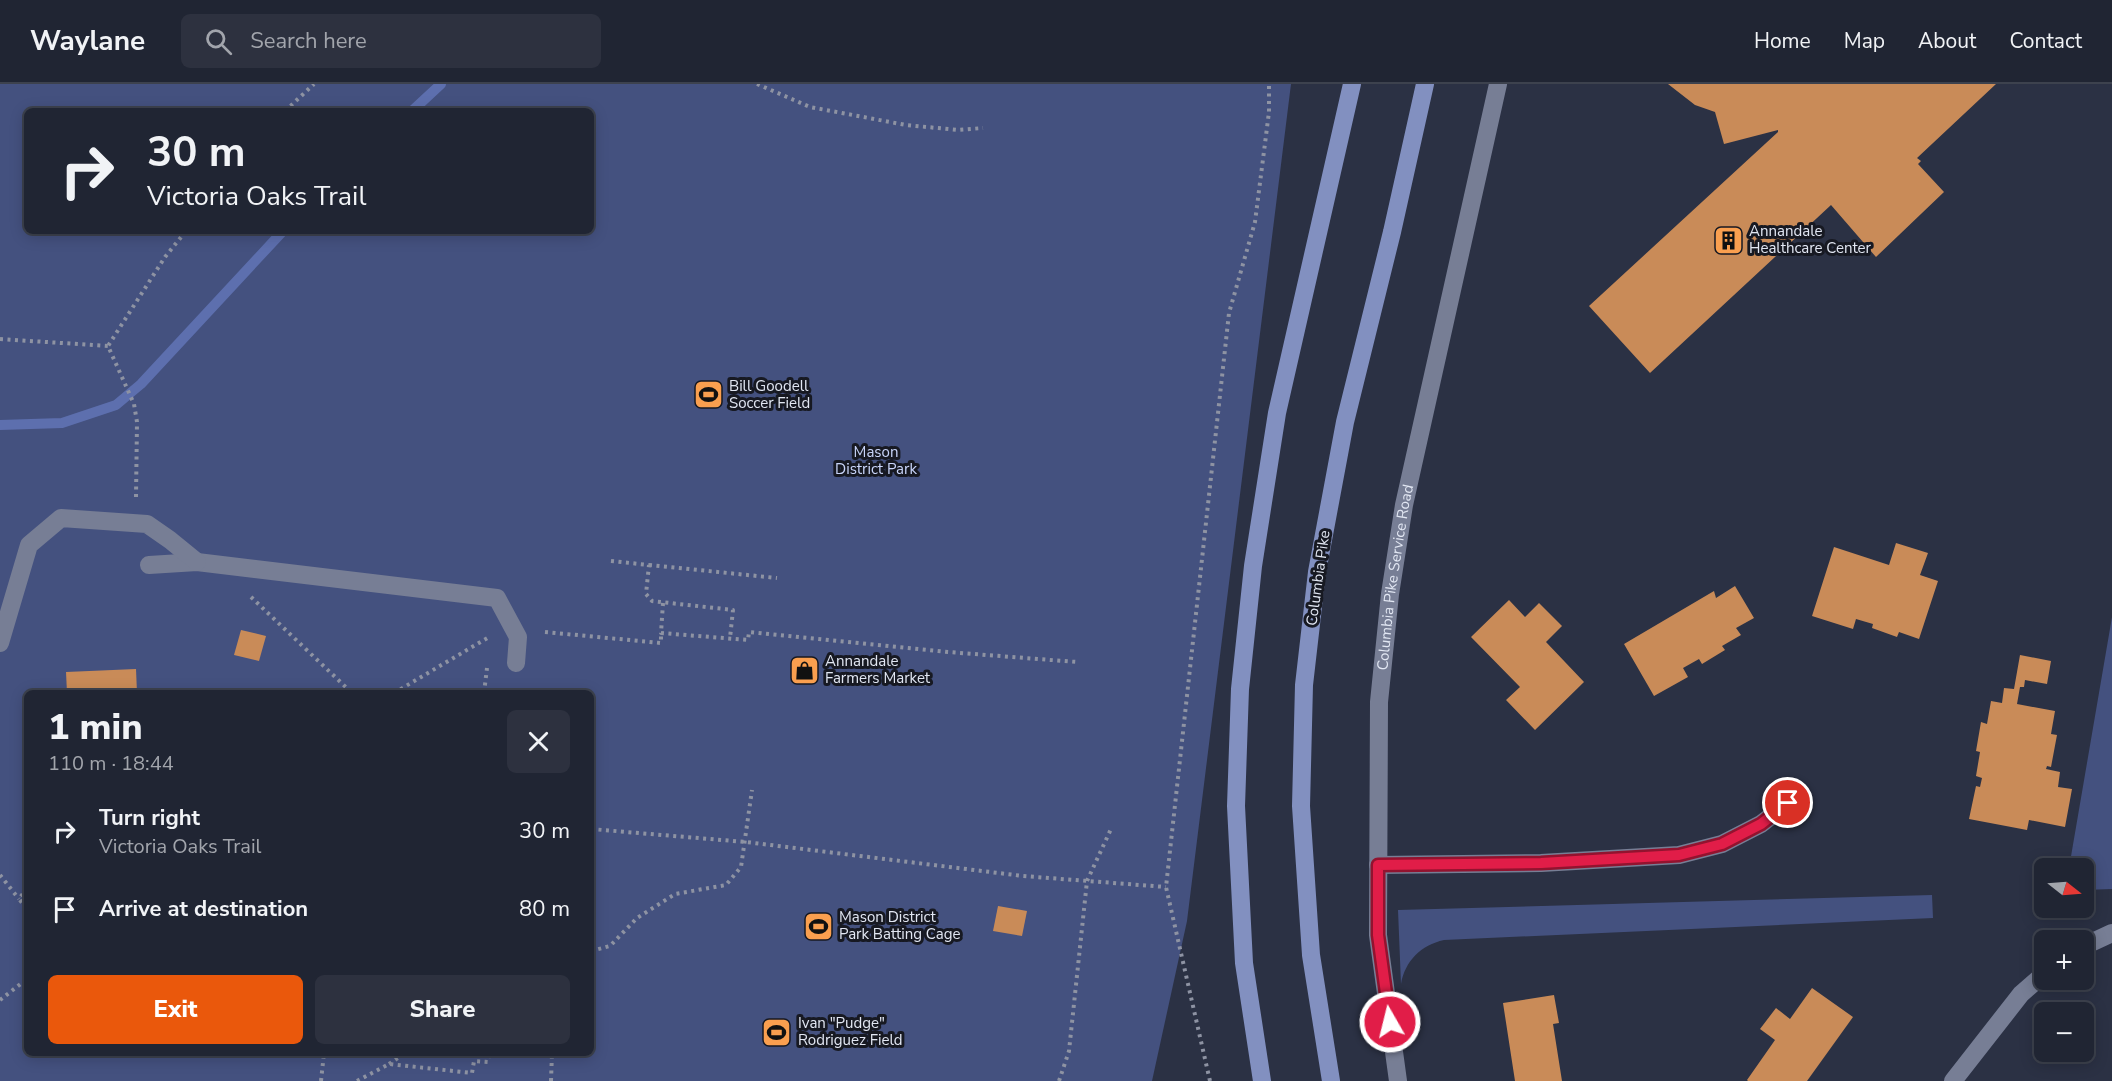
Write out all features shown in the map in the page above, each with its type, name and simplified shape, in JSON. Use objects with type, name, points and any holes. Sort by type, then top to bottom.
[{"type":"main road","points":[[1262,1081],[1244,963],[1236,806],[1240,688],[1253,566],[1277,413],[1352,84]]},
{"type":"main road","name":"Columbia Pike","points":[[1331,1081],[1311,955],[1301,806],[1304,685],[1317,572],[1345,422],[1392,232],[1425,84]]},
{"type":"street","name":"Columbia Pike Service Road","points":[[1398,1081],[1378,935],[1379,702],[1390,594],[1404,505],[1498,84]]},
{"type":"street","points":[[0,643],[29,545],[61,518],[147,525],[197,562]]},
{"type":"street","points":[[149,565],[197,562],[219,564],[497,598],[519,637],[516,663]]},
{"type":"street","points":[[1378,865],[1541,863],[1679,855],[1722,844],[1761,824],[1788,803]]},
{"type":"street","points":[[2094,941],[2112,933]]},
{"type":"street","points":[[1953,1081],[2021,994],[2034,983]]},
{"type":"path","points":[[288,108],[314,84]]},
{"type":"path","points":[[757,84],[810,107],[906,124],[958,130],[983,128]]},
{"type":"path","points":[[1210,1081],[1167,887],[1229,313],[1255,222],[1269,112],[1269,84]]},
{"type":"path","points":[[108,346],[165,257],[184,234]]},
{"type":"path","points":[[0,339],[108,346]]},
{"type":"path","points":[[108,346],[134,404],[135,494],[147,525]]},
{"type":"path","points":[[611,561],[777,578]]},
{"type":"path","points":[[219,564],[247,594],[349,690]]},
{"type":"path","points":[[649,565],[646,594],[652,601],[733,610],[730,638]]},
{"type":"path","points":[[544,632],[661,644],[663,603]]},
{"type":"path","points":[[662,633],[748,640],[749,632],[1077,662]]},
{"type":"path","points":[[399,690],[491,636],[490,648]]},
{"type":"path","points":[[484,690],[489,659]]},
{"type":"path","points":[[594,950],[610,946],[637,918],[675,894],[726,885],[741,867],[752,790]]},
{"type":"path","points":[[594,829],[746,842],[1023,876],[1167,887]]},
{"type":"path","points":[[1059,1081],[1069,1051],[1087,881],[1111,829]]},
{"type":"path","points":[[0,875],[24,905]]},
{"type":"path","points":[[19,899],[24,892]]},
{"type":"path","points":[[0,1000],[24,981]]},
{"type":"path","points":[[321,1081],[324,1056]]},
{"type":"path","points":[[357,1081],[401,1056]]},
{"type":"path","points":[[389,1064],[472,1073],[474,1060],[488,1062],[489,1056]]},
{"type":"path","points":[[551,1081],[552,1056]]},
{"type":"green space","name":"Mason District Park","points":[[0,84],[1291,84],[1187,921],[1152,1081],[0,1081]]},
{"type":"green space","points":[[2112,617],[2112,889],[2094,890],[2094,858],[2071,858]]},
{"type":"green space","points":[[1932,895],[1933,918],[1444,940],[1428,946],[1415,955],[1406,968],[1401,984],[1398,910]]},
{"type":"building","name":"Annandale Healthcare Center","points":[[1668,84],[1996,84],[1917,158],[1921,161],[1918,164],[1944,192],[1876,257],[1831,205],[1650,373],[1589,306],[1778,132],[1778,130],[1724,144],[1715,112],[1695,105]]},
{"type":"building","points":[[1896,543],[1928,553],[1920,575],[1938,581],[1919,639],[1899,632],[1897,637],[1872,628],[1873,624],[1856,619],[1853,629],[1812,616],[1834,547],[1889,565]]},
{"type":"building","points":[[1735,586],[1754,618],[1736,628],[1741,635],[1722,646],[1725,650],[1702,664],[1699,659],[1683,668],[1688,677],[1654,696],[1624,644],[1714,591],[1716,598]]},
{"type":"building","points":[[1509,600],[1525,617],[1539,603],[1562,626],[1546,642],[1584,682],[1535,730],[1506,700],[1520,687],[1471,637]]},
{"type":"building","points":[[241,630],[266,636],[259,661],[234,655]]},
{"type":"building","points":[[2020,655],[2051,661],[2047,684],[2025,680],[2024,687],[2020,687],[2017,704],[2055,711],[2051,734],[2057,735],[2051,767],[2047,766],[2046,769],[2060,772],[2058,787],[2072,789],[2065,827],[2029,820],[2027,830],[1969,819],[1976,786],[1980,787],[1982,778],[1976,776],[1980,752],[1976,751],[1981,722],[1987,724],[1991,701],[2002,703],[2004,688],[2014,689]]},
{"type":"building","points":[[136,669],[137,690],[67,690],[66,672]]},
{"type":"building","points":[[998,906],[1027,911],[1022,936],[993,931]]},
{"type":"building","points":[[1812,988],[1853,1017],[1807,1081],[1748,1081],[1775,1040],[1760,1029],[1776,1008],[1790,1019]]},
{"type":"building","points":[[1554,995],[1559,1023],[1553,1024],[1562,1081],[1515,1081],[1503,1003]]},
{"type":"waterway","points":[[415,108],[441,84]]},
{"type":"waterway","points":[[0,425],[62,423],[116,405],[141,384],[280,234]]},
{"type":"place","name":"Annandale Healthcare Center","points":[[1728,240]]},
{"type":"place","name":"Bill Goodell Soccer Field","points":[[708,395]]},
{"type":"place","name":"Annandale Farmers Market","points":[[804,670]]},
{"type":"place","name":"Mason District Park Batting Cage","points":[[818,926]]},
{"type":"place","name":"Ivan \"Pudge\" Rodriguez Field","points":[[777,1032]]},
{"type":"route","points":[[1390,1022],[1378,935],[1378,865],[1541,863],[1679,855],[1722,844],[1761,824],[1788,803]]}]
